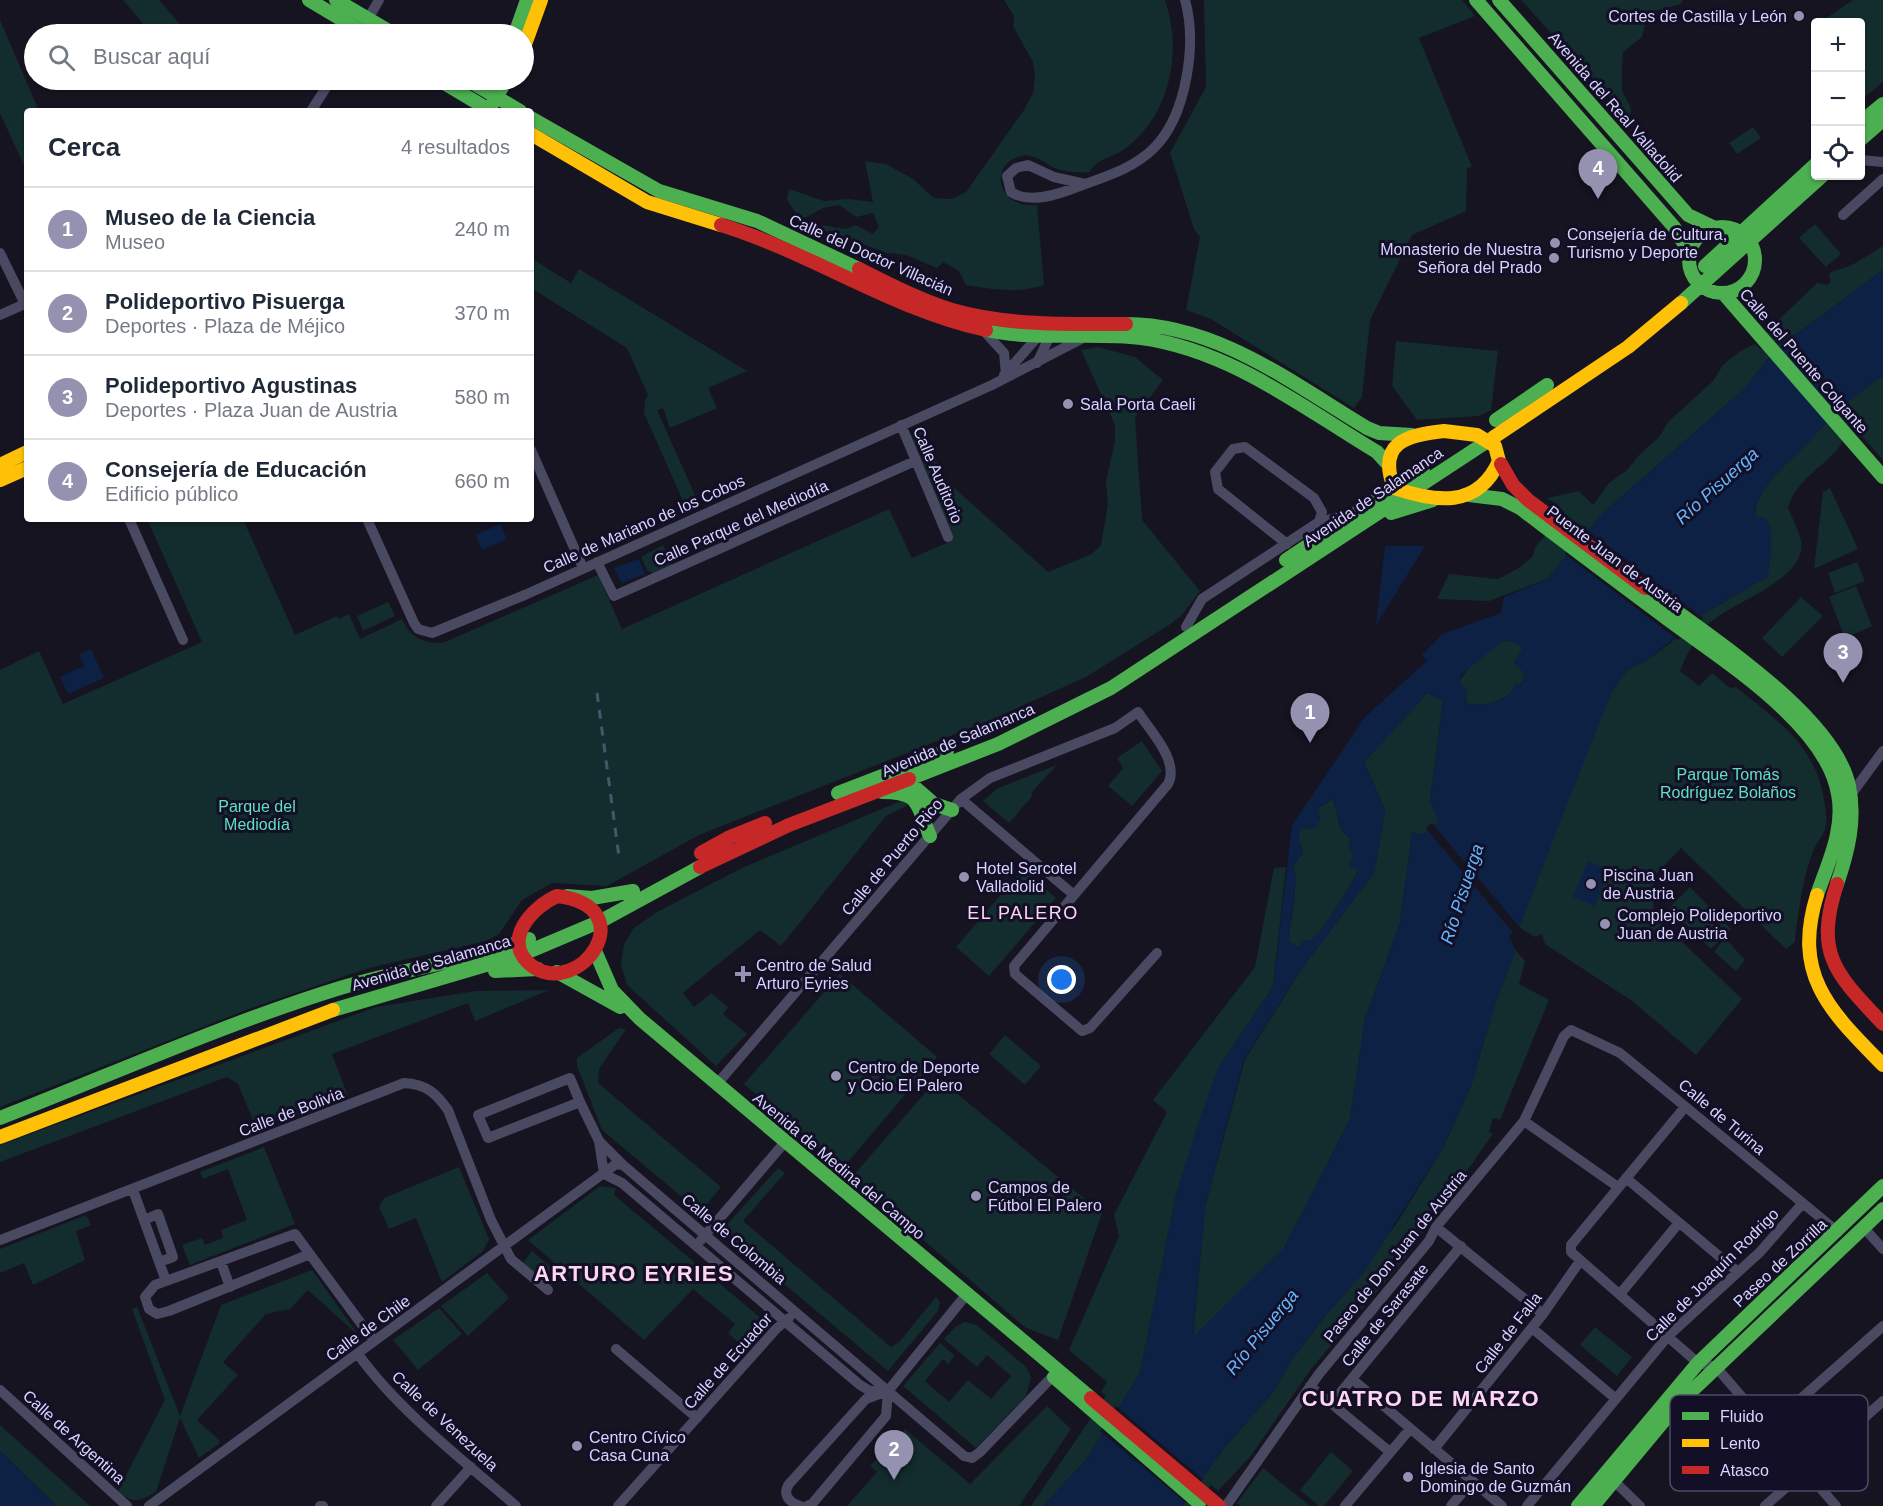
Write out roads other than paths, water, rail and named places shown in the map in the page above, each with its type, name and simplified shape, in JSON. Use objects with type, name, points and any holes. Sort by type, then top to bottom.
[{"type":"main road","points":[[309,0],[346,24]]},
{"type":"main road","points":[[336,0],[378,24]]},
{"type":"main road","points":[[519,24],[527,0]]},
{"type":"main road","points":[[532,24],[541,0]]},
{"type":"main road","name":"Avenida del Real Valladolid","points":[[1476,0],[1674,226],[1689,252]]},
{"type":"main road","name":"Avenida del Real Valladolid","points":[[1499,0],[1688,215],[1745,237]]},
{"type":"main road","points":[[452,90],[473,106],[483,90]]},
{"type":"main road","points":[[492,90],[497,97],[515,108]]},
{"type":"main road","points":[[491,108],[501,90]]},
{"type":"main road","points":[[1865,119],[1883,104]]},
{"type":"main road","name":"Calle del Doctor Villacián","points":[[534,120],[658,191],[757,221],[922,299],[976,316],[1083,339],[1140,338],[1168,343],[1234,365],[1377,452],[1386,462]]},
{"type":"main road","points":[[1865,136],[1883,120]]},
{"type":"main road","name":"Calle del Doctor Villacián","points":[[534,136],[647,202],[754,235],[920,311],[984,331],[1043,331],[1144,324],[1175,328],[1203,336],[1249,357],[1379,433],[1412,435],[1444,431],[1483,437]]},
{"type":"main road","name":"Avenida de Salamanca","points":[[1745,237],[1777,200],[1811,168]]},
{"type":"main road","name":"Avenida de Salamanca","points":[[0,1137],[340,1006],[376,994],[472,971],[598,917],[789,825],[1027,731],[1111,688],[1407,495],[1697,281],[1745,237],[1816,180]]},
{"type":"main road","points":[[1745,237],[1755,258],[1752,275],[1740,288],[1723,293],[1697,281],[1689,269],[1689,252],[1697,237],[1750,214],[1768,199],[1777,200]]},
{"type":"main road","name":"Calle del Puente Colgante","points":[[1723,293],[1736,306],[1761,340],[1883,477]]},
{"type":"main road","points":[[1412,435],[1391,452],[1386,462],[1387,476],[1394,488],[1407,495],[1433,500]]},
{"type":"main road","name":"Avenida de Salamanca","points":[[598,917],[633,891],[730,837],[988,735],[1079,692],[1186,627],[1394,488],[1483,437]]},
{"type":"main road","name":"Puente Juan de Austria","points":[[1483,437],[1499,452],[1501,464],[1531,510]]},
{"type":"main road","points":[[0,465],[24,453]]},
{"type":"main road","points":[[1367,522],[1433,500],[1469,495],[1493,479],[1501,464]]},
{"type":"main road","points":[[0,480],[24,469]]},
{"type":"main road","name":"Puente Juan de Austria","points":[[1469,495],[1502,499],[1531,510],[1737,664]]},
{"type":"main road","points":[[1737,664],[1796,704],[1826,737],[1845,767],[1853,791],[1852,830],[1828,910],[1827,942],[1844,983],[1883,1024]]},
{"type":"main road","points":[[1737,664],[1795,719],[1816,744],[1832,778],[1840,811],[1836,835],[1809,924],[1809,958],[1813,975],[1826,1002],[1883,1065]]},
{"type":"main road","points":[[923,790],[928,772]]},
{"type":"main road","points":[[889,773],[923,790],[932,804],[943,810],[956,805]]},
{"type":"main road","points":[[877,792],[904,792],[913,797],[930,836]]},
{"type":"main road","points":[[538,969],[521,949],[518,933],[523,920],[532,909],[545,899],[567,896],[592,898],[633,891]]},
{"type":"main road","points":[[472,971],[538,969],[557,972],[572,968],[596,953],[603,935],[598,917],[580,900],[567,896]]},
{"type":"main road","name":"Avenida de Salamanca","points":[[0,1118],[280,1008],[342,987],[521,949]]},
{"type":"main road","name":"Avenida de Medina del Campo","points":[[596,953],[612,990],[640,1019],[1017,1338],[1091,1404]]},
{"type":"main road","name":"Avenida de Medina del Campo","points":[[557,972],[640,1019]]},
{"type":"main road","name":"Paseo de Zorrilla","points":[[1671,1395],[1698,1363],[1838,1232],[1883,1186]]},
{"type":"main road","name":"Paseo de Zorrilla","points":[[1687,1395],[1883,1209]]},
{"type":"main road","name":"Avenida de Medina del Campo","points":[[1017,1338],[1053,1376],[1091,1404]]},
{"type":"main road","name":"Paseo de Zorrilla","points":[[1578,1506],[1670,1396]]},
{"type":"main road","points":[[1091,1404],[1208,1504]]},
{"type":"main road","name":"Paseo de Zorrilla","points":[[1593,1506],[1670,1413]]},
{"type":"street","points":[[366,24],[379,0]]},
{"type":"street","points":[[1084,184],[1054,177],[1028,165],[1016,168],[1008,176],[1011,192],[1022,198],[1065,191],[1107,177],[1155,147],[1181,100],[1187,73],[1190,38],[1185,0]]},
{"type":"street","points":[[313,108],[325,90]]},
{"type":"street","points":[[1865,160],[1883,162]]},
{"type":"street","points":[[1843,215],[1883,179]]},
{"type":"street","points":[[0,253],[24,300]]},
{"type":"street","points":[[0,315],[24,305]]},
{"type":"street","points":[[984,331],[1004,352],[1027,364]]},
{"type":"street","name":"Calle de Mariano de los Cobos","points":[[1027,364],[1043,331]]},
{"type":"street","name":"Calle de Mariano de los Cobos","points":[[368,522],[414,623],[426,633],[432,633],[597,562],[992,385],[1027,364],[1044,350],[1043,331]]},
{"type":"street","name":"Calle de Mariano de los Cobos","points":[[992,385],[1006,374],[1083,339]]},
{"type":"street","points":[[1004,352],[1006,374]]},
{"type":"street","name":"Calle Auditorio","points":[[901,425],[948,537]]},
{"type":"street","points":[[1287,544],[1218,489],[1215,472],[1233,448],[1245,447],[1314,498],[1322,512],[1319,522]]},
{"type":"street","points":[[534,457],[583,568]]},
{"type":"street","name":"Calle Parque del Mediodía","points":[[597,562],[614,596],[915,461]]},
{"type":"street","name":"Avenida de Salamanca","points":[[1186,627],[1202,599],[1319,522],[1353,514]]},
{"type":"street","points":[[130,522],[183,640]]},
{"type":"street","name":"Calle de Puerto Rico","points":[[717,1084],[956,805],[990,778],[1115,728],[1138,712],[1168,759],[1172,770],[1171,779],[1074,895]]},
{"type":"street","points":[[1840,811],[1872,763],[1883,751]]},
{"type":"street","points":[[1845,767],[1859,770],[1872,763]]},
{"type":"street","points":[[956,805],[1074,895],[1014,966],[1015,975],[1082,1031],[1090,1028],[1156,953]]},
{"type":"street","name":"Paseo de Don Juan de Austria","points":[[1226,1506],[1310,1386],[1430,1241],[1436,1227],[1524,1121],[1564,1036],[1571,1030],[1582,1033]]},
{"type":"street","name":"Calle de Turina","points":[[1582,1033],[1620,1053],[1838,1232]]},
{"type":"street","name":"Calle de Colombia","points":[[580,1102],[488,1138],[478,1115],[570,1078],[599,1141],[604,1174],[622,1183],[867,1390],[888,1391]]},
{"type":"street","name":"Calle de Bolivia","points":[[0,1240],[404,1083],[416,1084],[427,1088],[439,1097],[448,1110],[491,1220],[511,1259],[548,1290]]},
{"type":"street","points":[[1685,1107],[1571,1245],[1572,1252],[1698,1363],[1716,1367],[1741,1395]]},
{"type":"street","points":[[1524,1121],[1618,1187]]},
{"type":"street","name":"Calle de Colombia","points":[[599,1141],[623,1165],[823,1334],[960,1454],[972,1458],[1053,1376]]},
{"type":"street","points":[[697,1246],[785,1142]]},
{"type":"street","points":[[604,1174],[616,1164],[623,1165]]},
{"type":"street","name":"Calle de Chile","points":[[149,1506],[604,1174]]},
{"type":"street","points":[[1626,1178],[1678,1224],[1738,1272]]},
{"type":"street","points":[[133,1190],[166,1281]]},
{"type":"street","name":"Calle de Joaquín Rodrigo","points":[[1527,1506],[1668,1336],[1772,1240],[1803,1204]]},
{"type":"street","points":[[1620,1294],[1678,1224]]},
{"type":"street","points":[[1436,1227],[1543,1314]]},
{"type":"street","points":[[1864,1227],[1883,1249]]},
{"type":"street","points":[[310,1254],[158,1314],[149,1309],[145,1297],[155,1285],[296,1234],[374,1341]]},
{"type":"street","name":"Calle de Sarasate","points":[[1332,1403],[1461,1246]]},
{"type":"street","name":"Calle de Falla","points":[[1434,1449],[1543,1314],[1580,1261]]},
{"type":"street","points":[[221,1262],[230,1287]]},
{"type":"street","points":[[800,1506],[792,1503],[786,1496],[785,1490],[789,1484],[866,1399],[888,1391],[966,1295]]},
{"type":"street","name":"Calle de Ecuador","points":[[618,1506],[784,1320],[797,1318],[812,1330],[823,1334]]},
{"type":"street","points":[[1805,1395],[1883,1326]]},
{"type":"street","points":[[1532,1328],[1616,1399]]},
{"type":"street","points":[[815,1347],[823,1334]]},
{"type":"street","points":[[616,1349],[697,1418]]},
{"type":"street","name":"Calle de Venezuela","points":[[358,1354],[373,1375],[516,1506]]},
{"type":"street","points":[[1352,1379],[1502,1506]]},
{"type":"street","points":[[1310,1386],[1390,1452]]},
{"type":"street","name":"Calle de Argentina","points":[[0,1390],[127,1506]]},
{"type":"street","points":[[807,1506],[886,1416],[888,1391]]},
{"type":"street","points":[[1868,1414],[1883,1401]]},
{"type":"street","points":[[886,1416],[910,1411]]},
{"type":"street","points":[[1345,1506],[1410,1429]]},
{"type":"street","points":[[436,1506],[471,1467]]},
{"type":"street","points":[[1451,1506],[1472,1481]]},
{"type":"street","points":[[1614,1481],[1641,1506]]},
{"type":"street","points":[[1765,1506],[1782,1491]]},
{"type":"street","points":[[1824,1491],[1836,1506]]},
{"type":"water","name":"Río Pisuerga","points":[[1883,270],[1883,376],[1841,408],[1766,486],[1757,505],[1755,516],[1767,519],[1771,533],[1768,576],[1702,615],[1646,661],[1628,669],[1610,695],[1519,927],[1509,936],[1515,949],[1514,955],[1494,1007],[1471,1086],[1444,1146],[1365,1271],[1322,1320],[1293,1358],[1274,1391],[1225,1447],[1182,1506],[1043,1506],[1086,1460],[1140,1373],[1176,1195],[1200,1118],[1219,1067],[1273,987],[1292,825],[1366,716],[1427,661],[1422,655],[1442,634],[1501,613],[1504,597],[1547,579],[1603,513],[1744,389],[1776,349]],"holes":[[[1504,640],[1517,643],[1523,648],[1514,663],[1522,670],[1524,678],[1521,685],[1515,684],[1508,695],[1496,702],[1481,705],[1467,703],[1466,689],[1459,682],[1462,674]],[[1428,693],[1443,701],[1430,801],[1439,822],[1422,835],[1412,832],[1400,923],[1365,1019],[1350,1119],[1284,1248],[1193,1337],[1205,1207],[1244,1059],[1305,964],[1374,873],[1385,810],[1364,762]],[[1333,799],[1341,830],[1350,838],[1348,846],[1353,853],[1349,866],[1359,870],[1326,924],[1312,940],[1306,940],[1298,947],[1288,941],[1294,888],[1297,881],[1293,866],[1303,852],[1298,838],[1301,829],[1316,828],[1320,819],[1318,808]]]},
{"type":"water","points":[[500,524],[507,539],[482,550],[476,535]]},
{"type":"water","points":[[1385,546],[1425,546],[1376,625]]},
{"type":"water","points":[[639,559],[645,574],[622,583],[614,568]]},
{"type":"water","points":[[91,649],[104,678],[68,694],[60,677],[84,666],[79,655]]},
{"type":"water","name":"Piscina Juan de Austria","points":[[1588,861],[1609,870],[1595,906],[1573,897]]},
{"type":"water","points":[[0,1451],[57,1506],[0,1506]]},
{"type":"railway","points":[[597,693],[619,857]]},
{"type":"place","name":"Cortes de Castilla y León","points":[[1799,16]]},
{"type":"place","name":"Consejería de Educación","points":[[1598,199]]},
{"type":"place","name":"Consejería de Cultura, Turismo y Deporte","points":[[1555,243]]},
{"type":"place","name":"Monasterio de Nuestra Señora del Prado","points":[[1554,258]]},
{"type":"place","name":"Sala Porta Caeli","points":[[1068,404]]},
{"type":"place","name":"Polideportivo Agustinas","points":[[1843,683]]},
{"type":"place","name":"Museo de la Ciencia","points":[[1310,743]]},
{"type":"place","name":"Hotel Sercotel Valladolid","points":[[964,877]]},
{"type":"place","name":"Piscina Juan de Austria","points":[[1591,884]]},
{"type":"place","name":"Complejo Polideportivo Juan de Austria","points":[[1605,924]]},
{"type":"place","name":"Centro de Salud Arturo Eyries","points":[[743,974]]},
{"type":"place","name":"Centro de Deporte y Ocio El Palero","points":[[836,1076]]},
{"type":"place","name":"Campos de Fútbol El Palero","points":[[976,1196]]},
{"type":"place","name":"Centro Cívico Casa Cuna","points":[[577,1446]]},
{"type":"place","name":"Iglesia de Santo Domingo de Guzmán","points":[[1408,1477]]},
{"type":"place","name":"Polideportivo Pisuerga","points":[[894,1480]]},
{"type":"district","name":"EL PALERO","points":[[1023,913]]},
{"type":"district","name":"ARTURO EYRIES","points":[[634,1273]]},
{"type":"district","name":"CUATRO DE MARZO","points":[[1421,1398]]},
{"type":"park label","name":"Parque Tomás Rodríguez Bolaños","points":[[1728,783]]},
{"type":"park label","name":"Parque del Mediodía","points":[[257,815]]}]
